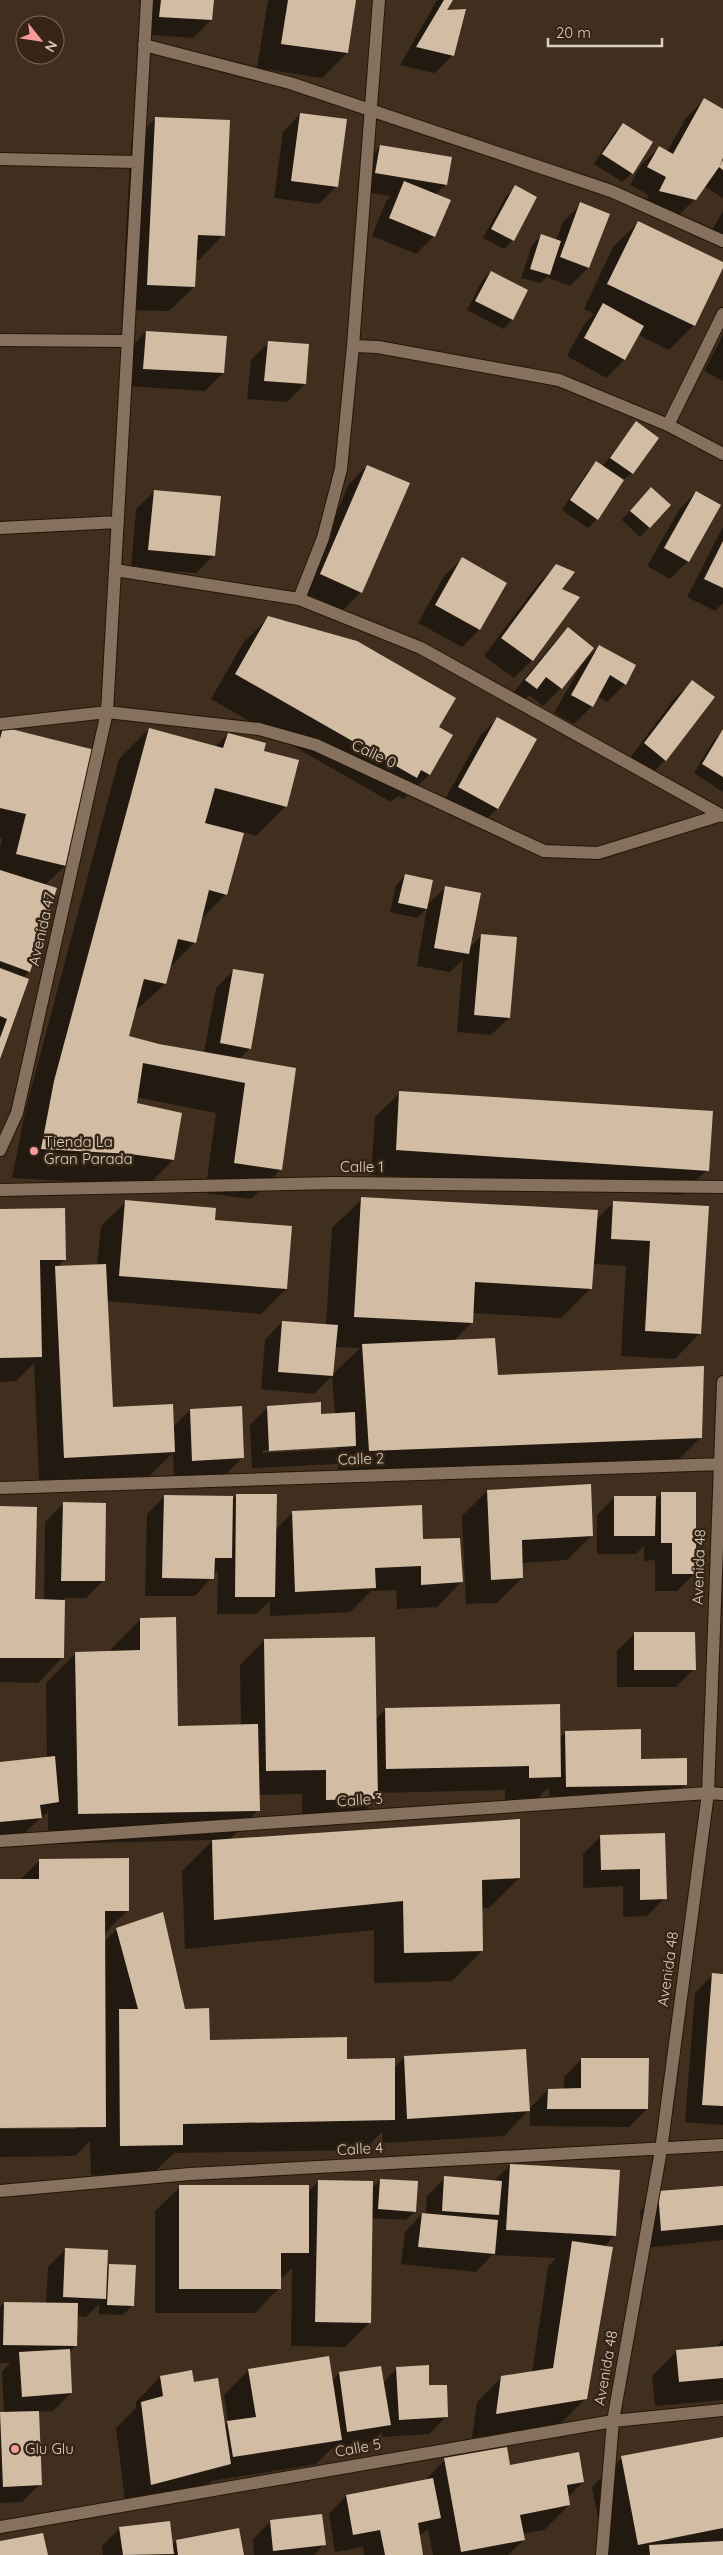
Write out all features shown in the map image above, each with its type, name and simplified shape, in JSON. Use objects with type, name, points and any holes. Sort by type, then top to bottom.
[{"type":"street","name":"Avenida 47","points":[[0,1150],[17,1112],[107,712],[147,0]]},
{"type":"street","points":[[299,599],[323,538],[341,469],[353,346],[379,0]]},
{"type":"street","points":[[144,45],[290,83],[612,191],[723,242]]},
{"type":"street","points":[[0,160],[137,162]]},
{"type":"street","points":[[668,425],[723,314]]},
{"type":"street","points":[[0,340],[128,341]]},
{"type":"street","points":[[353,346],[378,347],[559,380],[668,425],[723,454]]},
{"type":"street","points":[[0,528],[118,522]]},
{"type":"street","points":[[115,570],[299,599],[421,648],[722,816]]},
{"type":"street","name":"Calle 0","points":[[0,724],[107,712],[259,729],[316,745],[544,851],[598,853],[722,816]]},
{"type":"street","name":"Calle 1","points":[[0,1190],[336,1183],[723,1187]]},
{"type":"street","name":"Avenida 48","points":[[602,2555],[613,2421],[661,2150],[708,1793],[723,1382]]},
{"type":"street","name":"Calle 2","points":[[0,1488],[721,1464]]},
{"type":"street","name":"Calle 3","points":[[0,1841],[708,1793],[723,1794]]},
{"type":"street","name":"Calle 4","points":[[0,2191],[190,2174],[661,2150],[723,2145]]},
{"type":"street","name":"Calle 5","points":[[0,2527],[613,2421],[723,2410]]},
{"type":"building","points":[[161,0],[214,0],[212,20],[159,17]]},
{"type":"building","points":[[288,0],[356,0],[348,53],[281,44]]},
{"type":"building","points":[[444,0],[453,0],[447,10],[466,9],[454,56],[416,47]]},
{"type":"building","points":[[704,98],[723,109],[723,158],[720,165],[723,160],[723,170],[719,167],[696,200],[659,191],[666,177],[647,167],[659,146],[673,154]]},
{"type":"building","points":[[300,113],[347,119],[338,187],[291,181]]},
{"type":"building","points":[[155,117],[230,120],[225,236],[198,235],[195,287],[147,285]]},
{"type":"building","points":[[623,123],[653,142],[633,174],[602,154]]},
{"type":"building","points":[[380,145],[452,157],[447,185],[375,173]]},
{"type":"building","points":[[404,181],[451,200],[435,237],[389,218]]},
{"type":"building","points":[[515,185],[537,197],[514,241],[491,229]]},
{"type":"building","points":[[580,202],[610,214],[589,268],[560,257]]},
{"type":"building","points":[[638,221],[723,262],[723,268],[695,326],[607,284]]},
{"type":"building","points":[[541,234],[561,241],[550,275],[530,269]]},
{"type":"building","points":[[491,271],[528,290],[513,320],[475,301]]},
{"type":"building","points":[[603,303],[644,326],[625,360],[584,338]]},
{"type":"building","points":[[146,331],[227,336],[224,373],[143,369]]},
{"type":"building","points":[[268,341],[309,344],[306,384],[264,381]]},
{"type":"building","points":[[636,421],[659,438],[633,474],[610,458]]},
{"type":"building","points":[[596,461],[624,480],[598,520],[570,500]]},
{"type":"building","points":[[367,465],[410,483],[362,593],[320,574]]},
{"type":"building","points":[[651,487],[671,505],[650,528],[630,511]]},
{"type":"building","points":[[154,490],[221,496],[215,556],[148,550]]},
{"type":"building","points":[[696,491],[721,505],[689,562],[664,548]]},
{"type":"building","points":[[723,541],[723,588],[704,579]]},
{"type":"building","points":[[462,557],[507,583],[480,630],[435,605]]},
{"type":"building","points":[[556,564],[575,572],[562,589],[580,597],[533,661],[501,638]]},
{"type":"building","points":[[268,616],[357,641],[456,698],[439,727],[453,735],[430,775],[421,770],[417,778],[235,674]]},
{"type":"building","points":[[568,627],[594,648],[562,689],[546,677],[537,689],[525,680]]},
{"type":"building","points":[[599,645],[636,665],[626,685],[610,675],[593,707],[571,695]]},
{"type":"building","points":[[692,680],[715,697],[666,761],[644,743]]},
{"type":"building","points":[[497,717],[537,739],[498,809],[458,787]]},
{"type":"building","points":[[3,727],[95,750],[66,866],[16,854],[26,814],[0,808],[0,739]]},
{"type":"building","points":[[149,728],[223,748],[228,733],[266,743],[264,751],[299,760],[287,807],[215,788],[205,823],[244,833],[227,895],[209,890],[196,943],[178,939],[166,984],[144,979],[129,1036],[159,1044],[296,1068],[282,1170],[234,1163],[245,1083],[143,1063],[137,1103],[182,1113],[174,1160],[130,1154],[41,1149],[54,1081]]},
{"type":"building","points":[[723,729],[723,777],[702,764]]},
{"type":"building","points":[[0,870],[57,888],[30,972],[0,961]]},
{"type":"building","points":[[405,874],[433,880],[427,909],[398,903]]},
{"type":"building","points":[[445,886],[481,893],[469,954],[434,948]]},
{"type":"building","points":[[481,934],[517,937],[510,1018],[474,1015]]},
{"type":"building","points":[[0,968],[29,979],[0,1059],[0,1038],[7,1019],[0,1016]]},
{"type":"building","points":[[233,969],[264,974],[251,1049],[220,1043]]},
{"type":"building","points":[[399,1091],[713,1111],[709,1171],[396,1150]]},
{"type":"building","points":[[361,1197],[598,1210],[592,1289],[475,1282],[473,1323],[354,1317]]},
{"type":"building","points":[[125,1200],[216,1208],[215,1220],[292,1226],[287,1289],[119,1276]]},
{"type":"building","points":[[613,1201],[709,1206],[701,1334],[645,1331],[650,1241],[611,1239]]},
{"type":"building","points":[[65,1208],[66,1260],[40,1260],[42,1357],[0,1358],[0,1209]]},
{"type":"building","points":[[106,1264],[113,1407],[173,1404],[175,1452],[64,1458],[55,1266]]},
{"type":"building","points":[[282,1321],[338,1325],[333,1376],[278,1372]]},
{"type":"building","points":[[495,1338],[498,1375],[704,1366],[702,1438],[369,1451],[362,1344]]},
{"type":"building","points":[[321,1402],[321,1414],[355,1412],[356,1446],[269,1451],[267,1406]]},
{"type":"building","points":[[242,1406],[244,1458],[192,1461],[190,1409]]},
{"type":"building","points":[[591,1484],[593,1536],[522,1540],[523,1578],[491,1580],[487,1490]]},
{"type":"building","points":[[661,1492],[696,1492],[696,1574],[672,1574],[672,1543],[661,1543]]},
{"type":"building","points":[[236,1494],[277,1494],[275,1597],[235,1597]]},
{"type":"building","points":[[164,1495],[233,1496],[232,1558],[215,1558],[214,1579],[162,1578]]},
{"type":"building","points":[[614,1496],[656,1496],[655,1536],[614,1536]]},
{"type":"building","points":[[63,1502],[106,1503],[105,1581],[61,1581]]},
{"type":"building","points":[[422,1505],[423,1539],[460,1538],[463,1582],[421,1585],[421,1566],[375,1568],[376,1588],[295,1592],[292,1511]]},
{"type":"building","points":[[0,1506],[37,1507],[35,1599],[65,1600],[64,1658],[0,1658]]},
{"type":"building","points":[[176,1617],[178,1726],[258,1724],[260,1811],[78,1814],[75,1652],[140,1650],[140,1618]]},
{"type":"building","points":[[634,1632],[695,1632],[696,1670],[634,1670]]},
{"type":"building","points":[[375,1637],[378,1799],[326,1800],[326,1770],[266,1771],[264,1639]]},
{"type":"building","points":[[560,1704],[561,1777],[529,1778],[529,1766],[386,1769],[385,1708]]},
{"type":"building","points":[[641,1729],[641,1759],[687,1758],[687,1785],[566,1787],[565,1731]]},
{"type":"building","points":[[55,1756],[59,1802],[40,1805],[42,1818],[0,1822],[0,1762]]},
{"type":"building","points":[[520,1819],[520,1878],[482,1880],[483,1951],[404,1953],[403,1901],[214,1920],[212,1840]]},
{"type":"building","points":[[665,1833],[667,1899],[640,1900],[640,1869],[601,1870],[600,1835]]},
{"type":"building","points":[[129,1858],[129,1911],[105,1911],[106,2127],[0,2128],[0,1879],[39,1879],[39,1859]]},
{"type":"building","points":[[163,1912],[185,2009],[209,2008],[210,2040],[347,2037],[347,2059],[395,2058],[395,2120],[183,2124],[183,2145],[120,2146],[119,2009],[138,2009],[116,1928]]},
{"type":"building","points":[[712,1973],[723,1974],[723,2106],[702,2105]]},
{"type":"building","points":[[526,2049],[530,2111],[407,2119],[404,2056]]},
{"type":"building","points":[[581,2058],[649,2058],[648,2109],[547,2109],[548,2089],[581,2088]]},
{"type":"building","points":[[510,2164],[620,2170],[616,2236],[506,2230]]},
{"type":"building","points":[[444,2176],[502,2181],[499,2215],[442,2211]]},
{"type":"building","points":[[380,2179],[418,2181],[416,2212],[378,2209]]},
{"type":"building","points":[[318,2180],[373,2181],[371,2323],[315,2322]]},
{"type":"building","points":[[179,2185],[309,2185],[309,2253],[281,2253],[281,2289],[179,2289]]},
{"type":"building","points":[[723,2186],[723,2225],[661,2231],[658,2191]]},
{"type":"building","points":[[422,2213],[498,2220],[495,2254],[418,2247]]},
{"type":"building","points":[[572,2241],[613,2247],[587,2399],[496,2414],[501,2376],[553,2368]]},
{"type":"building","points":[[65,2248],[108,2250],[106,2299],[63,2297]]},
{"type":"building","points":[[109,2264],[136,2265],[134,2306],[107,2305]]},
{"type":"building","points":[[4,2302],[78,2303],[77,2346],[3,2345]]},
{"type":"building","points":[[723,2346],[723,2378],[679,2382],[676,2350]]},
{"type":"building","points":[[70,2349],[72,2393],[22,2397],[19,2352]]},
{"type":"building","points":[[329,2356],[342,2440],[233,2457],[227,2421],[256,2417],[248,2369]]},
{"type":"building","points":[[429,2365],[429,2385],[447,2385],[448,2417],[399,2420],[396,2367]]},
{"type":"building","points":[[381,2366],[391,2425],[347,2432],[339,2372]]},
{"type":"building","points":[[192,2370],[194,2382],[218,2378],[231,2464],[151,2485],[141,2402],[163,2396],[160,2376]]},
{"type":"building","points":[[39,2411],[42,2485],[3,2487],[0,2412]]},
{"type":"building","points":[[723,2437],[723,2528],[638,2545],[621,2456]]},
{"type":"building","points":[[507,2447],[510,2465],[579,2452],[584,2482],[567,2485],[570,2505],[520,2515],[525,2540],[461,2552],[444,2458]]},
{"type":"building","points":[[433,2478],[441,2518],[418,2523],[423,2555],[385,2555],[380,2530],[353,2535],[346,2495]]},
{"type":"building","points":[[322,2514],[326,2545],[273,2551],[270,2520]]},
{"type":"building","points":[[170,2521],[174,2554],[123,2555],[119,2527]]},
{"type":"building","points":[[239,2528],[244,2555],[178,2555],[176,2540]]},
{"type":"building","points":[[43,2533],[48,2555],[0,2555],[0,2541]]},
{"type":"building","points":[[723,2541],[723,2555],[650,2555],[649,2545]]},
{"type":"place","name":"Tienda La Gran Parada","points":[[34,1151]]},
{"type":"place","name":"Glu Glu","points":[[15,2449]]}]
